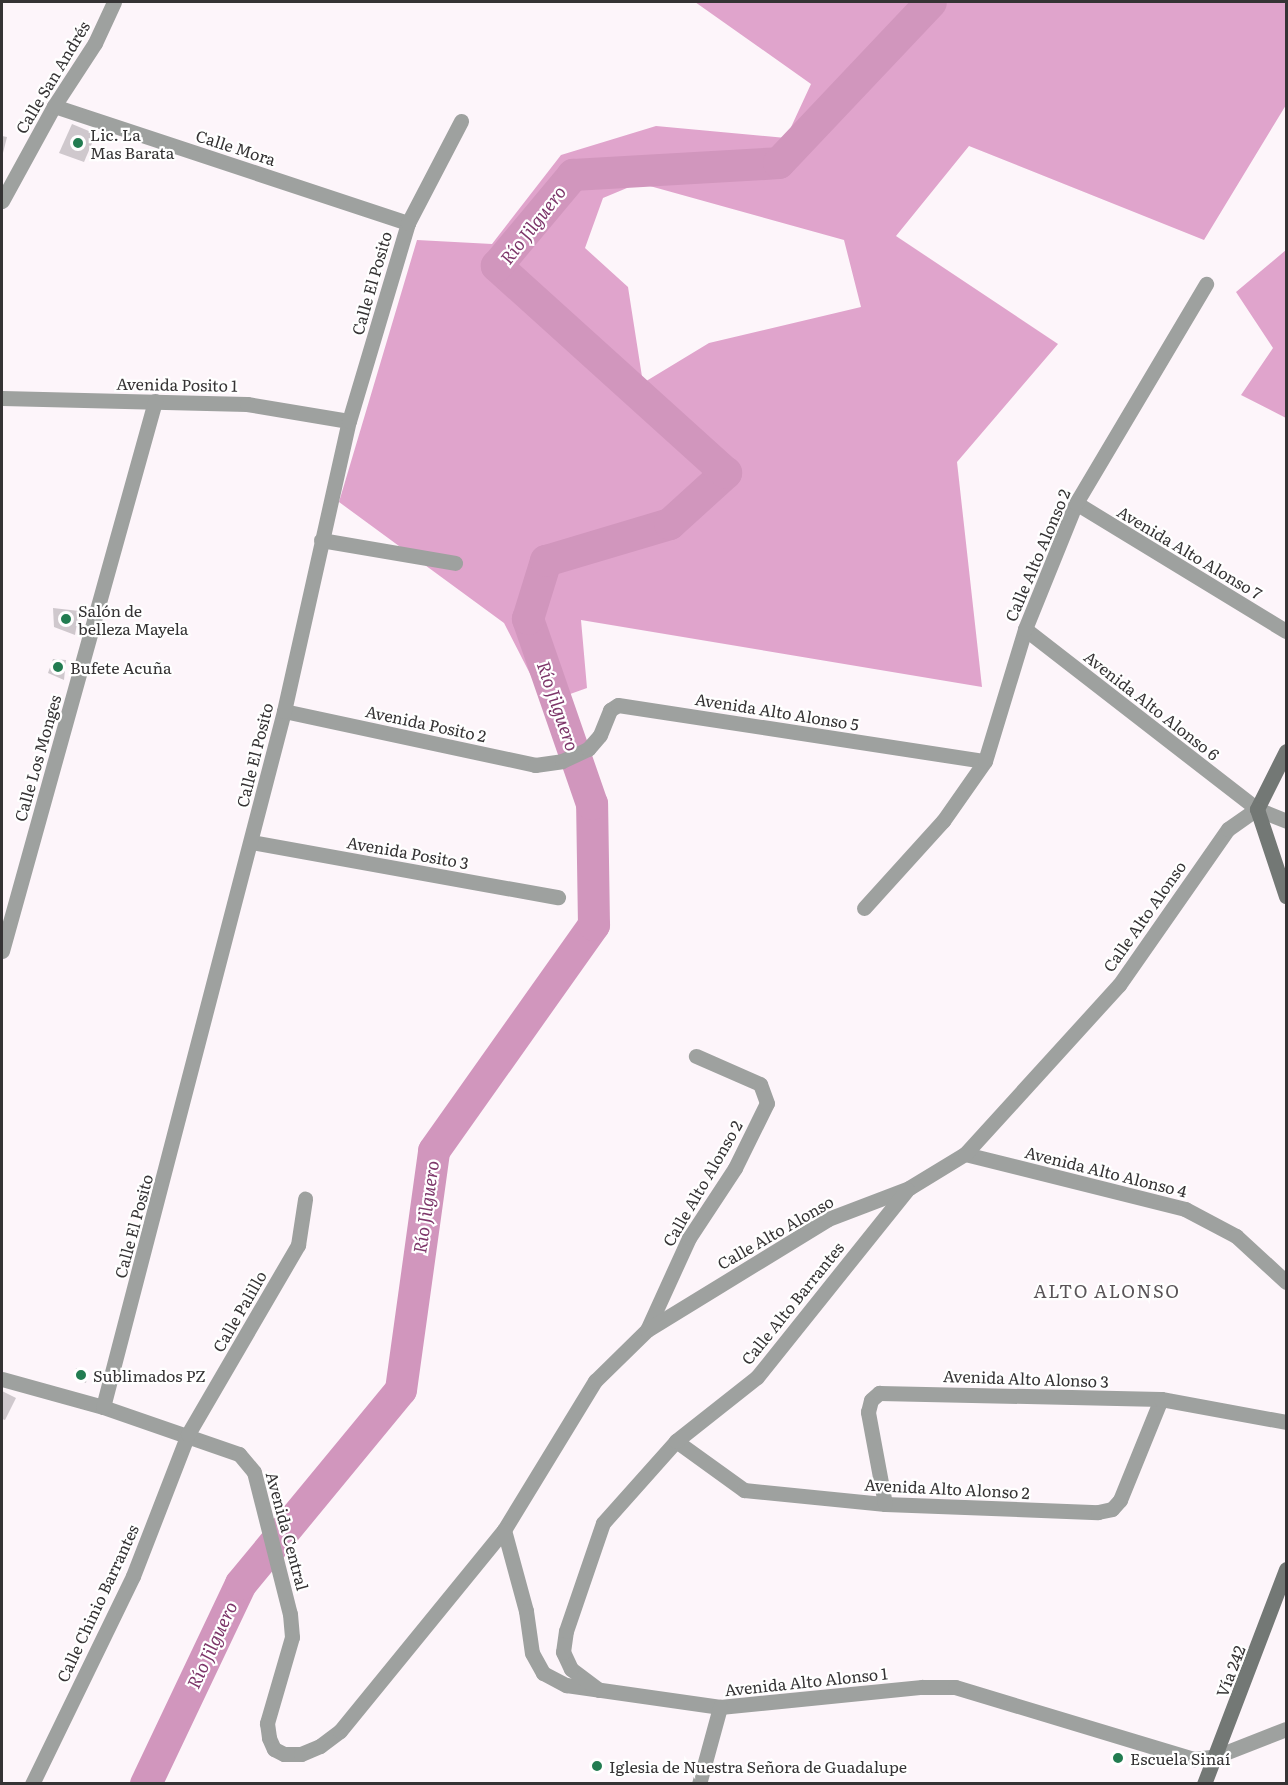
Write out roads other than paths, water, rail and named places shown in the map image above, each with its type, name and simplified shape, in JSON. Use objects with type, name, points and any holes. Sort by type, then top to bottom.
[{"type":"main road","points":[[1287,751],[1257,809],[1287,896]]},
{"type":"main road","name":"Vía 242","points":[[1204,1784],[1217,1756],[1287,1569]]},
{"type":"street","name":"Calle San Andrés","points":[[2,201],[54,106],[95,43],[114,2]]},
{"type":"street","name":"Calle Mora","points":[[54,106],[408,223]]},
{"type":"street","name":"Calle El Posito","points":[[104,1407],[284,711],[349,421],[408,223],[461,121]]},
{"type":"street","name":"Calle Alto Alonso 2","points":[[864,908],[943,821],[985,761],[1025,629],[1076,503],[1206,284]]},
{"type":"street","name":"Avenida Posito 1","points":[[2,398],[247,404],[349,421]]},
{"type":"street","name":"Calle Los Monges","points":[[2,951],[155,401]]},
{"type":"street","name":"Avenida Alto Alonso 7","points":[[1076,503],[1287,631]]},
{"type":"street","points":[[321,540],[455,564]]},
{"type":"street","name":"Avenida Alto Alonso 6","points":[[1025,629],[1257,809],[1287,821]]},
{"type":"street","name":"Avenida Alto Alonso 5","points":[[588,749],[600,735],[610,710],[618,705],[985,761]]},
{"type":"street","name":"Avenida Posito 2","points":[[284,711],[535,765],[561,760],[588,749]]},
{"type":"street","name":"Calle Alto Alonso","points":[[504,1530],[595,1381],[647,1330],[828,1219],[909,1188],[965,1154],[1119,985],[1228,829],[1257,809]]},
{"type":"street","name":"Avenida Posito 3","points":[[251,843],[558,897]]},
{"type":"street","name":"Calle Alto Alonso 2","points":[[647,1330],[688,1238],[735,1168],[767,1104],[760,1084],[696,1056]]},
{"type":"street","name":"Avenida Alto Alonso 4","points":[[965,1154],[1185,1209],[1236,1236],[1287,1282]]},
{"type":"street","name":"Calle Alto Barrantes","points":[[604,1693],[571,1669],[563,1652],[566,1631],[603,1523],[676,1441],[757,1377],[909,1188]]},
{"type":"street","name":"Calle Palillo","points":[[188,1434],[298,1245],[305,1199]]},
{"type":"street","name":"Avenida Central","points":[[2,1379],[104,1407],[188,1434],[239,1454],[254,1472],[286,1584],[292,1637],[267,1724],[274,1749],[284,1754],[301,1754],[340,1731],[504,1530]]},
{"type":"street","name":"Avenida Alto Alonso 3","points":[[885,1504],[868,1412],[871,1401],[879,1393],[1161,1399],[1287,1422]]},
{"type":"street","name":"Avenida Alto Alonso 2","points":[[676,1441],[744,1490],[885,1504],[1098,1512],[1112,1509],[1120,1500],[1161,1399]]},
{"type":"street","name":"Calle Chinio Barrantes","points":[[32,1784],[133,1576],[188,1434]]},
{"type":"street","name":"Avenida Alto Alonso 1","points":[[504,1530],[526,1611],[532,1653],[543,1673],[566,1685],[604,1693],[720,1707],[922,1687],[956,1688],[1153,1749],[1194,1759],[1217,1756],[1287,1730]]},
{"type":"street","points":[[699,1784],[720,1707]]},
{"type":"waterway","name":"Río Jilguero","points":[[146,1784],[241,1584],[401,1390],[434,1151],[594,925],[592,804],[528,619],[546,561],[670,524],[726,473],[497,266],[573,175],[779,163],[931,2]]},
{"type":"place","name":"Lic. La Mas Barata","points":[[78,143]]},
{"type":"place","name":"Salón de belleza Mayela","points":[[66,619]]},
{"type":"place","name":"Bufete Acuña","points":[[58,667]]},
{"type":"place","name":"Sublimados PZ","points":[[81,1375]]},
{"type":"place","name":"Escuela Sinaí","points":[[1118,1758]]},
{"type":"place","name":"Iglesia de Nuestra Señora de Guadalupe","points":[[597,1766]]},
{"type":"district","name":"ALTO ALONSO","points":[[1107,1291]]}]
